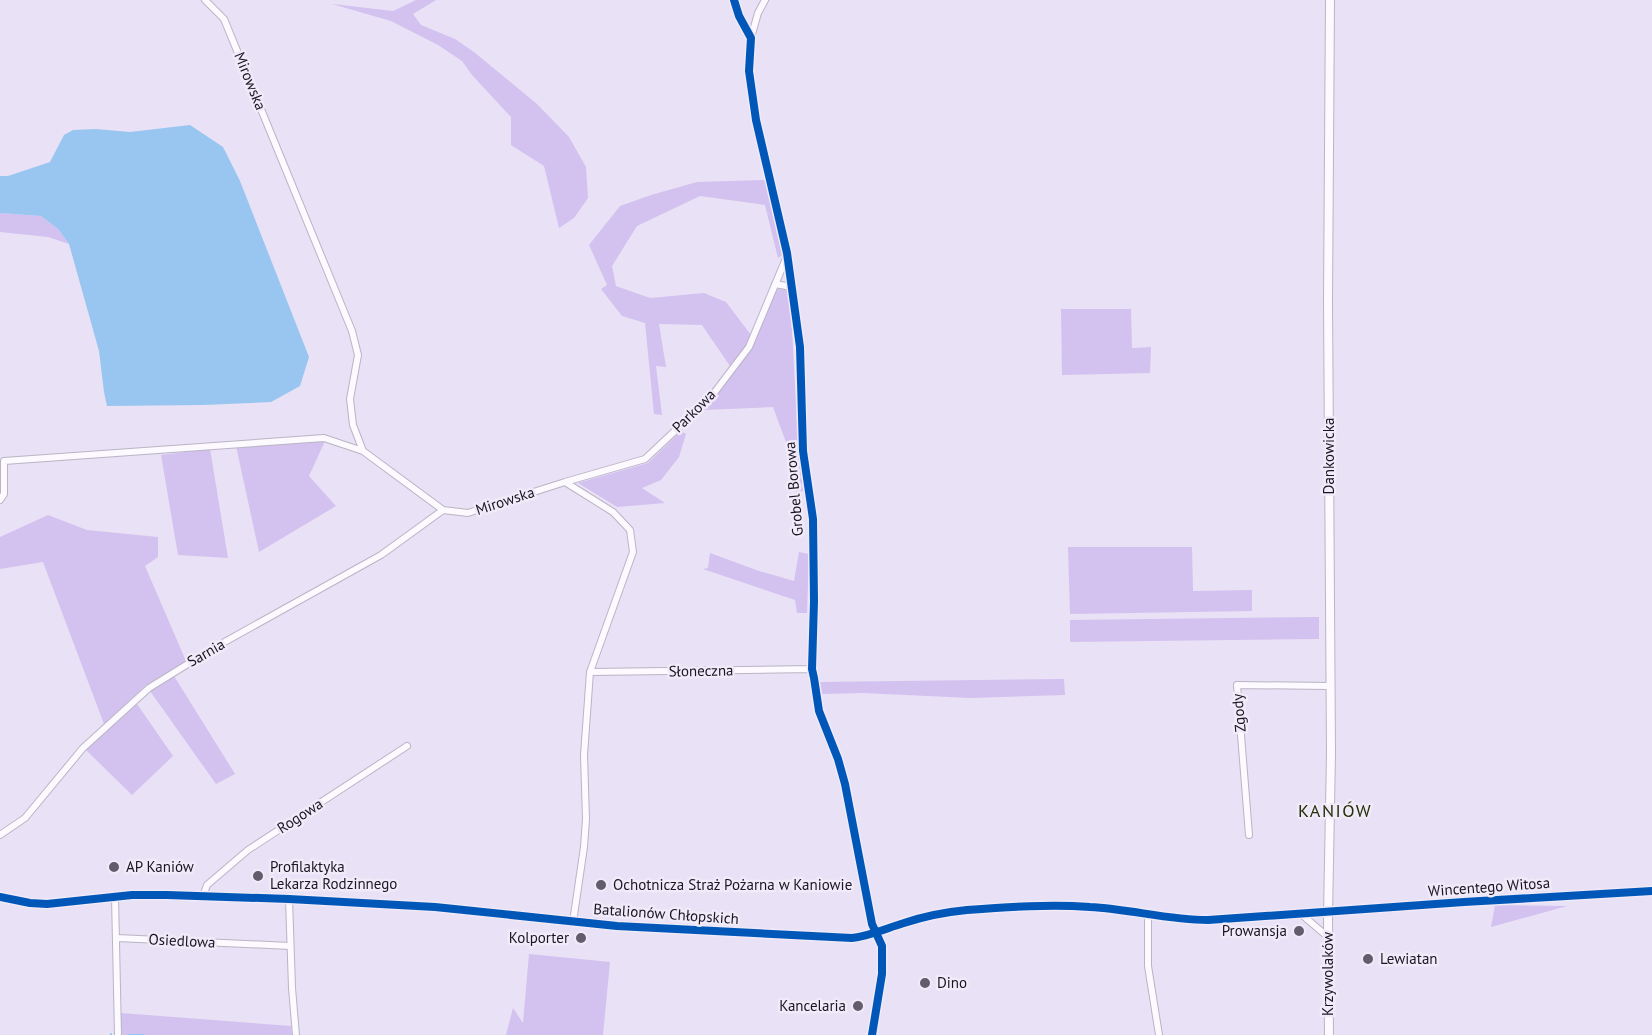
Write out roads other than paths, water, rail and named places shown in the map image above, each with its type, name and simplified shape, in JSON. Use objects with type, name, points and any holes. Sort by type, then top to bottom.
[{"type":"street","name":"Mirowska","points":[[205,0],[224,19],[352,331],[358,355],[350,399],[353,425],[363,451]]},
{"type":"street","points":[[734,0],[739,16],[751,38]]},
{"type":"street","name":"Grobel Borowa","points":[[765,0],[758,13],[751,38],[749,71],[756,120],[788,254],[800,347],[803,451],[813,519],[812,669],[819,711],[842,772],[872,924],[882,946],[882,974],[872,1035]]},
{"type":"street","name":"Dankowicka","points":[[1328,912],[1330,0]]},
{"type":"street","name":"Parkowa","points":[[565,482],[645,459],[711,397],[749,347],[788,254]]},
{"type":"street","points":[[775,284],[792,287]]},
{"type":"street","points":[[0,500],[4,494],[4,461],[324,438],[363,451],[443,510]]},
{"type":"street","name":"Mirowska","points":[[443,510],[468,513],[565,482]]},
{"type":"street","points":[[565,482],[613,512],[630,530],[633,552],[590,672],[584,755],[586,819],[573,922]]},
{"type":"street","name":"Sarnia","points":[[0,835],[25,818],[83,748],[148,688],[381,555],[443,510]]},
{"type":"street","name":"Słoneczna","points":[[590,672],[812,669]]},
{"type":"street","name":"Zgody","points":[[1249,835],[1237,685],[1330,686]]},
{"type":"street","name":"Rogowa","points":[[203,896],[207,885],[248,850],[407,747]]},
{"type":"street","name":"Wincentego Witosa","points":[[1328,912],[1652,891]]},
{"type":"street","name":"Batalionów Chłopskich","points":[[0,897],[47,904],[144,895],[435,906],[573,922],[852,938],[933,915],[988,909],[1090,907],[1172,918],[1208,920],[1328,912]]},
{"type":"street","points":[[115,896],[118,1035]]},
{"type":"street","points":[[289,900],[296,1035]]},
{"type":"street","name":"Krzywolaków","points":[[1328,912],[1329,1035]]},
{"type":"street","points":[[1301,914],[1328,937]]},
{"type":"street","points":[[1148,915],[1148,966],[1159,1035]]},
{"type":"street","name":"Osiedlowa","points":[[117,938],[290,946]]},
{"type":"water","points":[[190,125],[223,147],[240,181],[309,357],[300,386],[271,402],[107,406],[99,351],[69,244],[58,229],[41,216],[0,213],[0,176],[8,176],[50,162],[64,135],[73,130],[96,129],[130,132]]},
{"type":"waterway","points":[[129,1035],[144,1035]]},
{"type":"place","name":"AP Kaniów","points":[[114,867]]},
{"type":"place","name":"Profilaktyka Lekarza Rodzinnego","points":[[258,876]]},
{"type":"place","name":"Ochotnicza Straż Pożarna w Kaniowie","points":[[601,885]]},
{"type":"place","name":"Prowansja","points":[[1299,931]]},
{"type":"place","name":"Kolporter","points":[[581,938]]},
{"type":"place","name":"Lewiatan","points":[[1368,959]]},
{"type":"place","name":"Dino","points":[[925,983]]},
{"type":"place","name":"Kancelaria","points":[[858,1006]]},
{"type":"district","name":"KANIÓW","points":[[1335,811]]}]
